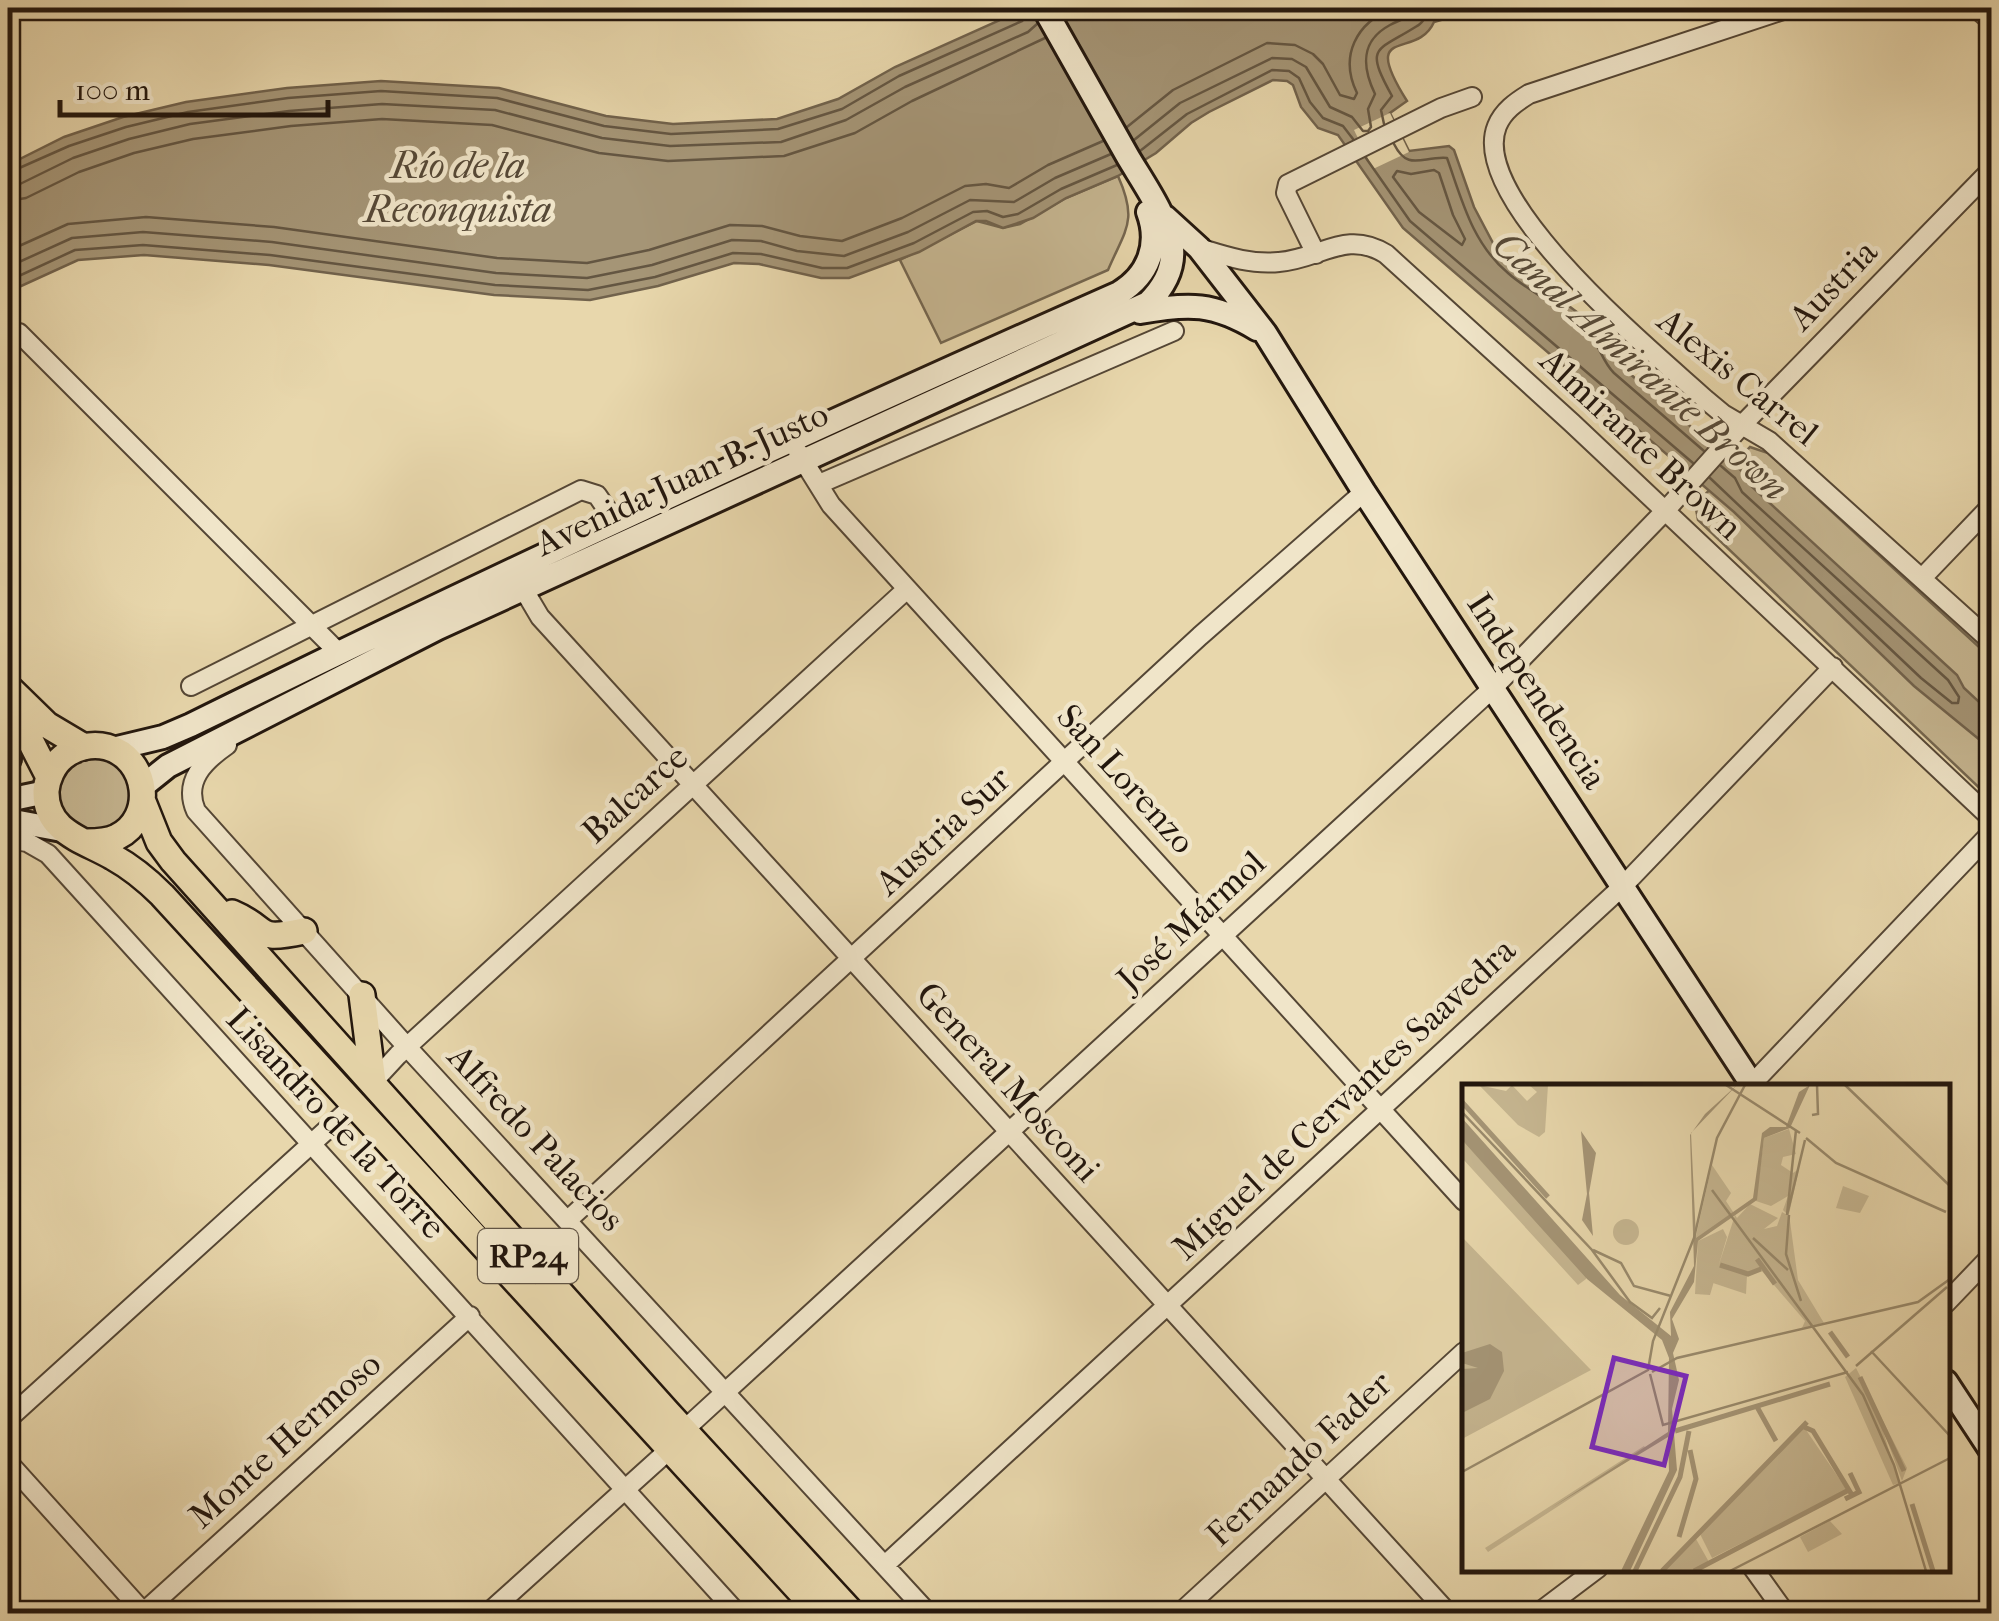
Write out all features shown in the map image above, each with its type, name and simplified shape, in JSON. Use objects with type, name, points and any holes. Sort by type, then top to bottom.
[{"type":"main road","points":[[1035,8],[1149,199]]},
{"type":"main road","points":[[8,687],[47,724],[84,747],[113,749],[162,737],[615,520],[1129,287],[1148,263],[1154,238],[1149,199],[1044,8]]},
{"type":"main road","name":"Independencia","points":[[1149,199],[1199,248],[1265,333],[1364,492],[1751,1084]]},
{"type":"main road","name":"Avenida Juan B. Justo","points":[[143,794],[168,766],[438,628],[1148,303],[1160,291],[1170,269],[1172,252],[1169,237],[1149,199]]},
{"type":"main road","points":[[1129,314],[1198,305],[1219,310],[1265,333]]},
{"type":"main road","points":[[8,715],[28,738],[48,784],[50,813],[62,830]]},
{"type":"main road","points":[[8,746],[8,759]]},
{"type":"main road","points":[[8,800],[48,784],[63,757],[84,747]]},
{"type":"main road","name":"RP24","points":[[113,749],[136,768],[159,842],[373,1082],[821,1614]]},
{"type":"main road","points":[[86,842],[115,838],[128,830],[138,817],[143,794]]},
{"type":"main road","points":[[8,820],[62,830]]},
{"type":"main road","name":"RP24","points":[[62,830],[150,882],[353,1106],[852,1614]]},
{"type":"main road","points":[[217,911],[239,915],[264,936],[304,931]]},
{"type":"main road","points":[[362,995],[373,1082]]},
{"type":"main road","points":[[1949,1387],[1992,1452]]},
{"type":"street","name":"Alexis Carrel","points":[[1788,8],[1530,94],[1513,104],[1496,128],[1494,153],[1507,186],[1554,257],[1705,400],[1768,441],[1992,642]]},
{"type":"street","points":[[1976,8],[1992,22]]},
{"type":"street","points":[[1316,254],[1286,194],[1288,184],[1398,128],[1472,97]]},
{"type":"street","name":"Austria","points":[[1687,486],[1742,424],[1992,169]]},
{"type":"street","name":"Almirante Brown","points":[[1199,248],[1258,262],[1280,262],[1360,242],[1386,254],[1992,819]]},
{"type":"street","points":[[819,484],[1174,331]]},
{"type":"street","points":[[19,333],[338,652]]},
{"type":"street","name":"San Lorenzo","points":[[790,439],[831,505],[1462,1199]]},
{"type":"street","name":"José Mármol","points":[[487,1614],[1494,687],[1687,486]]},
{"type":"street","points":[[190,686],[581,490],[597,495],[615,520]]},
{"type":"street","name":"Austria Sur","points":[[568,1220],[1200,636],[1364,492]]},
{"type":"street","points":[[1923,577],[1992,505]]},
{"type":"street","name":"Balcarce","points":[[373,1082],[908,589]]},
{"type":"street","name":"General Mosconi","points":[[524,590],[540,617],[1449,1614]]},
{"type":"street","name":"Miguel de Cervantes Saavedra","points":[[886,1565],[1623,886],[1833,668]]},
{"type":"street","name":"Alfredo Palacios","points":[[278,708],[198,769],[192,788],[196,811],[407,1047],[929,1614]]},
{"type":"street","points":[[1753,1084],[1992,832]]},
{"type":"street","name":"Lisandro de la Torre","points":[[8,839],[27,842],[48,854],[738,1614]]},
{"type":"street","points":[[8,1419],[353,1106]]},
{"type":"street","points":[[1949,1300],[1992,1255]]},
{"type":"street","name":"Monte Hermoso","points":[[145,1613],[470,1316]]},
{"type":"street","name":"Fernando Fader","points":[[1179,1614],[1462,1354]]},
{"type":"street","points":[[8,1462],[145,1613]]},
{"type":"street","points":[[1536,1614],[1594,1571]]},
{"type":"street","points":[[1754,1571],[1786,1614]]},
{"type":"shaded area","points":[[1118,176],[1127,204],[1127,224],[1108,270],[941,343],[900,260],[977,221],[1003,228],[1020,224],[1066,198]]},
{"type":"shaded area","points":[[1750,447],[1768,453],[1991,658],[1991,799],[1698,520],[1696,509],[1700,500]]},
{"type":"shaded area","points":[[96,754],[121,764],[134,786],[124,824],[87,835],[57,810],[57,788],[68,767]]},
{"type":"water","name":"Río de la Reconquista","points":[[1064,8],[1482,8],[1434,22],[1416,40],[1390,52],[1388,61],[1393,77],[1407,101],[1390,113],[1409,151],[1449,146],[1454,150],[1474,207],[1493,243],[1514,265],[1597,327],[1610,355],[1621,366],[1743,472],[1749,484],[1957,675],[1964,688],[1991,713],[1991,749],[1914,686],[1734,512],[1403,228],[1338,135],[1318,128],[1287,81],[1273,80],[1209,112],[1156,153],[1118,176],[1066,198],[1033,218],[1003,228],[976,221],[919,252],[849,278],[821,278],[759,264],[734,263],[658,286],[590,300],[494,295],[269,265],[144,255],[78,260],[8,292],[8,165],[64,137],[123,117],[186,102],[287,88],[381,81],[499,88],[606,116],[673,124],[777,119],[838,99],[895,67],[1022,10],[1056,12]]},
{"type":"pier","points":[[1390,113],[1409,152],[1373,169],[1354,130]]},
{"type":"water label","name":"Canal Almirante Brown","points":[[1641,366]]}]
